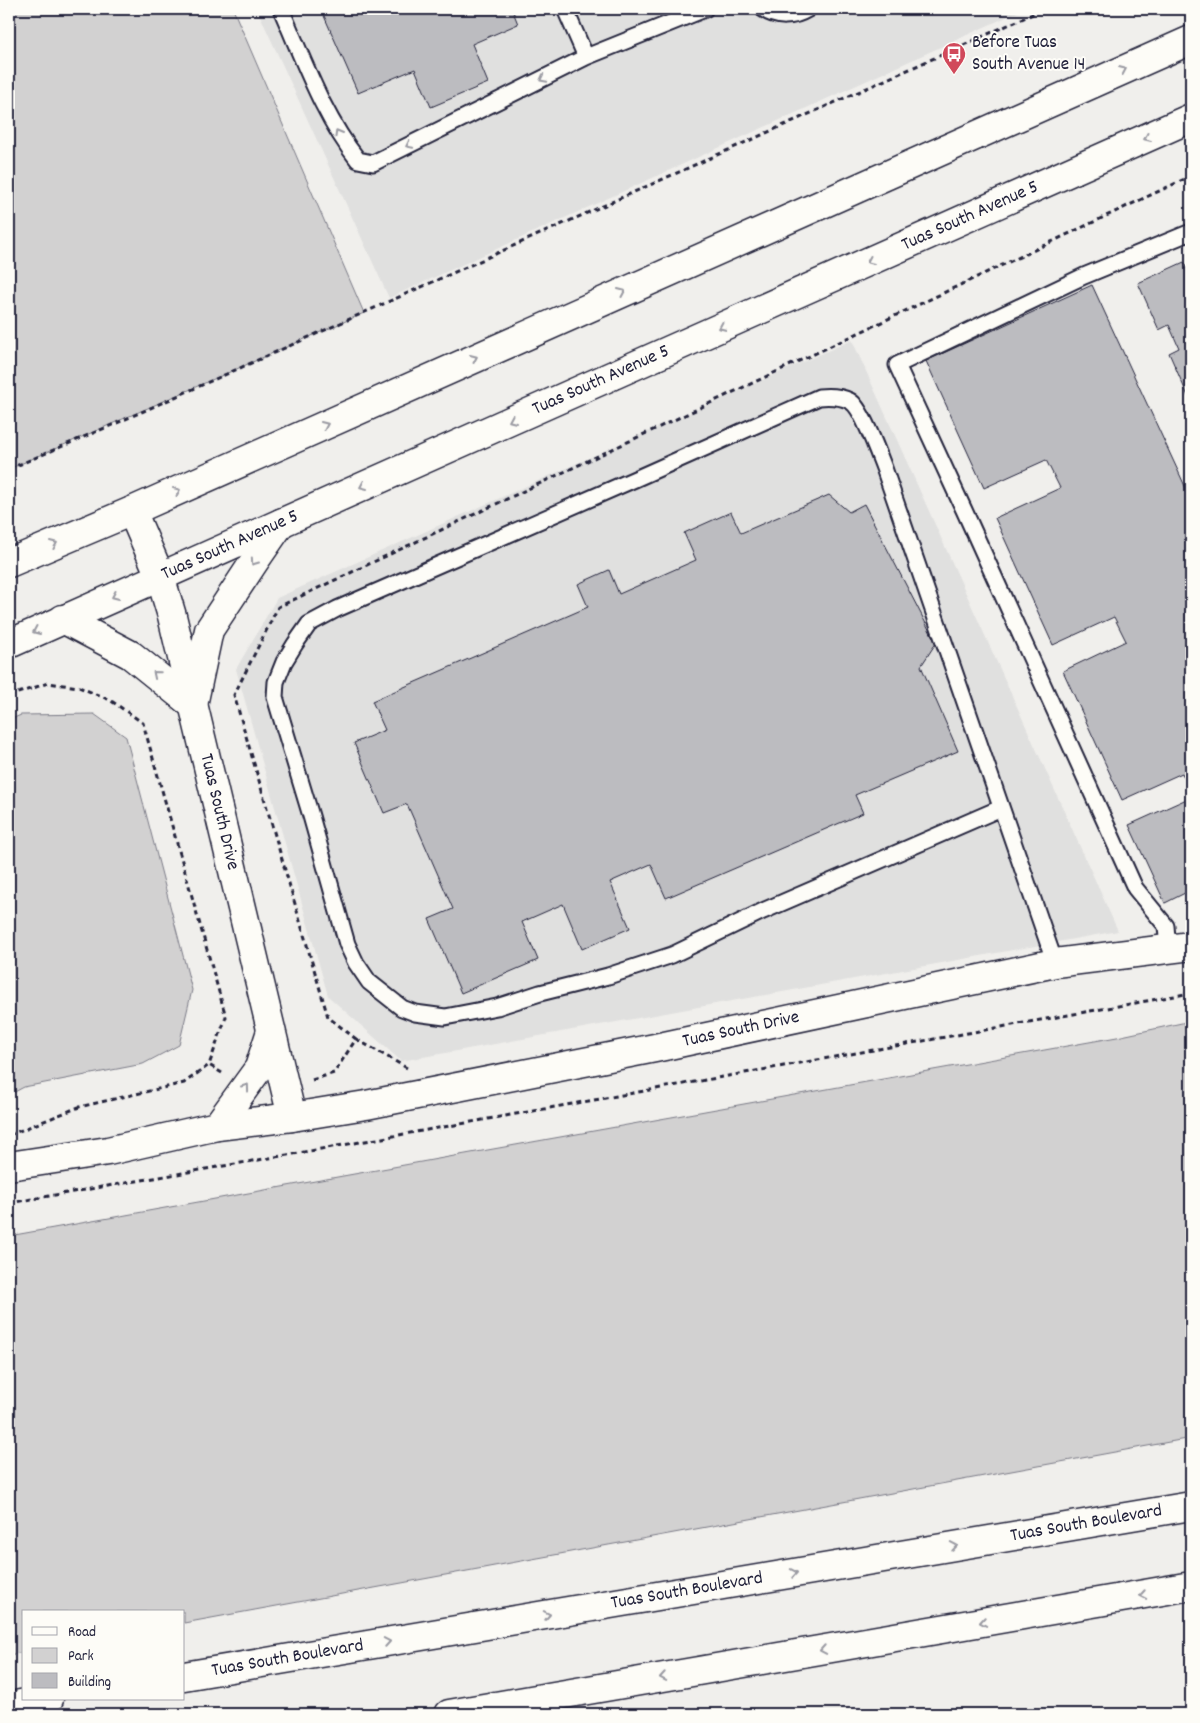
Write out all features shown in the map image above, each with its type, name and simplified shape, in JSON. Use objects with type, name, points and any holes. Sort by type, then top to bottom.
[{"type":"main road","points":[[9,563],[132,511],[1191,40]]},
{"type":"main road","name":"Tuas South Avenue 5","points":[[9,644],[1191,118]]},
{"type":"main road","name":"Tuas South Drive","points":[[132,511],[160,576],[172,616],[292,1117]]},
{"type":"main road","points":[[63,619],[132,655],[194,706],[209,630],[282,522]]},
{"type":"main road","name":"Tuas South Drive","points":[[9,1166],[108,1150],[217,1126],[292,1117],[366,1104],[655,1048],[1055,963],[1180,947]]},
{"type":"main road","points":[[217,1126],[246,1088],[258,1068],[271,1031]]},
{"type":"main road","name":"Tuas South Boulevard","points":[[185,1676],[1191,1506]]},
{"type":"main road","points":[[449,1714],[1191,1586]]},
{"type":"main road","points":[[9,1706],[43,1700]]},
{"type":"lane","points":[[281,9],[328,117],[342,140],[358,160],[372,163],[586,57],[705,9]]},
{"type":"lane","points":[[565,9],[586,57]]},
{"type":"lane","points":[[763,9],[770,14],[785,17],[800,14],[808,9]]},
{"type":"lane","points":[[1180,947],[1166,926],[1135,888],[897,364],[1084,276],[1191,232]]},
{"type":"lane","points":[[1001,808],[763,911],[672,955],[608,976],[540,993],[497,1007],[445,1017],[415,1013],[402,1008],[369,982],[356,964],[347,944],[275,697],[276,682],[284,662],[309,624],[819,397],[836,396],[852,402],[862,417],[884,468],[1055,963]]},
{"type":"path","points":[[9,469],[119,422],[1044,9]]},
{"type":"path","points":[[285,1088],[334,1073],[356,1039],[328,1017],[234,695],[278,607],[1191,176]]},
{"type":"path","points":[[9,696],[48,683],[79,687],[110,700],[142,723],[226,1017],[209,1064],[184,1083],[79,1107],[9,1135]]},
{"type":"path","points":[[9,1203],[1191,993]]},
{"type":"path","points":[[209,1064],[246,1088]]},
{"type":"shaded area","points":[[257,9],[1024,9],[389,298]]},
{"type":"shaded area","points":[[852,340],[1118,931],[401,1061],[328,996],[236,669],[277,598]]},
{"type":"green space","points":[[9,9],[233,9],[364,313],[9,469]]},
{"type":"green space","points":[[94,714],[126,737],[192,990],[179,1045],[143,1064],[24,1087],[9,1095],[9,720],[21,715]]},
{"type":"green space","points":[[1191,1021],[1191,1438],[185,1623],[185,1610],[22,1610],[22,1652],[9,1655],[9,1236],[1117,1037]]},
{"type":"building","points":[[321,9],[512,9],[518,24],[472,44],[488,83],[431,107],[415,69],[358,93]]},
{"type":"building","points":[[1184,262],[1191,274],[1191,403],[1169,353],[1179,348],[1169,325],[1159,330],[1138,283]]},
{"type":"building","points":[[1092,285],[1191,499],[1191,793],[1182,773],[1122,800],[1063,671],[1126,641],[1114,617],[1053,645],[995,518],[1060,488],[1046,460],[984,488],[926,361]]},
{"type":"building","points":[[829,495],[849,512],[864,504],[936,643],[921,666],[958,751],[855,795],[863,813],[666,898],[651,864],[610,882],[630,928],[582,949],[563,904],[522,922],[538,960],[461,993],[429,919],[453,909],[407,804],[384,813],[354,743],[385,730],[372,701],[588,607],[578,584],[609,570],[619,594],[696,560],[684,533],[731,512],[741,533]]},
{"type":"building","points":[[1191,797],[1191,890],[1165,903],[1129,825]]},
{"type":"place","name":"Before Tuas South Avenue 14","points":[[954,75]]}]
